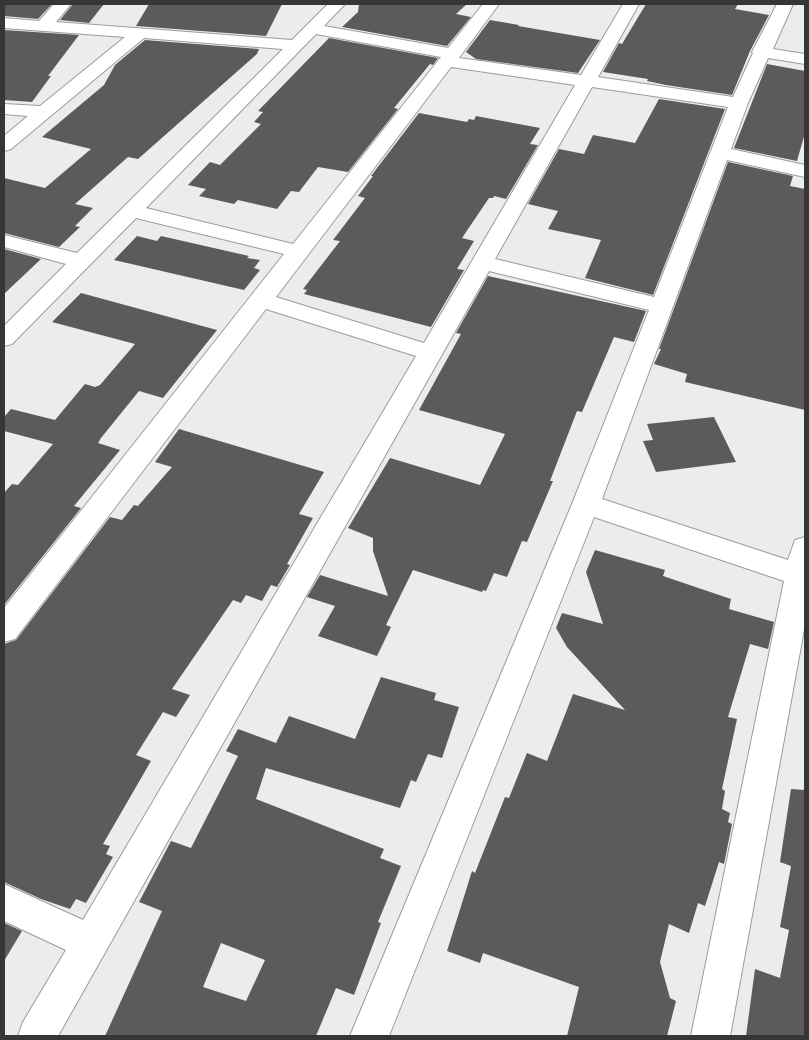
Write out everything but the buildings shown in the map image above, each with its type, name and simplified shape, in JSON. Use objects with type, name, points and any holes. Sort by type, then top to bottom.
[{"type":"street","points":[[43,26],[63,4]]},
{"type":"street","points":[[4,339],[337,4]]},
{"type":"street","points":[[4,630],[262,300],[297,251],[492,4]]},
{"type":"street","points":[[37,1036],[483,263],[585,82],[632,4]]},
{"type":"street","points":[[370,1036],[586,504],[739,103],[783,10],[784,4]]},
{"type":"street","points":[[4,23],[297,45]]},
{"type":"street","points":[[314,29],[585,82],[739,103]]},
{"type":"street","points":[[4,145],[139,34]]},
{"type":"street","points":[[762,52],[805,59]]},
{"type":"street","points":[[4,109],[44,112]]},
{"type":"street","points":[[720,153],[805,171]]},
{"type":"street","points":[[132,211],[297,251]]},
{"type":"street","points":[[4,241],[81,262]]},
{"type":"street","points":[[483,263],[661,306]]},
{"type":"street","points":[[262,300],[431,353]]},
{"type":"street","points":[[586,504],[802,562],[711,1036]]},
{"type":"street","points":[[4,902],[91,943]]}]
